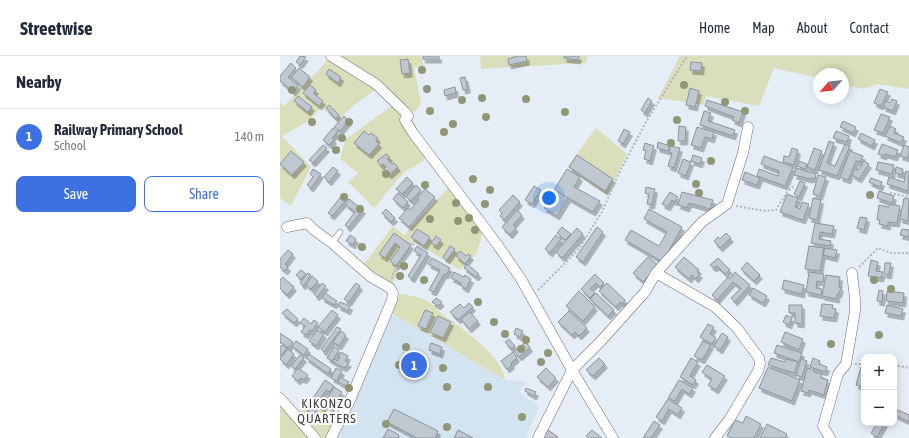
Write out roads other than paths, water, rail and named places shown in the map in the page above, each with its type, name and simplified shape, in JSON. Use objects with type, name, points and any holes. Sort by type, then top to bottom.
[{"type":"street","points":[[331,56],[376,84],[408,116],[405,120],[413,133],[521,279],[572,370],[613,438]]},
{"type":"street","points":[[538,438],[572,370],[601,341],[645,292],[656,273],[702,222],[727,204],[743,153],[748,127]]},
{"type":"street","points":[[287,227],[307,223],[371,277],[390,288],[393,293],[392,300],[350,400],[331,438]]},
{"type":"street","points":[[656,273],[715,307],[737,328],[759,358],[760,364],[758,371],[729,420],[715,438]]},
{"type":"street","points":[[830,438],[823,426],[838,374],[846,364],[856,299],[852,273]]},
{"type":"street","points":[[280,398],[315,438]]},
{"type":"lane","points":[[332,243],[340,232]]},
{"type":"place","name":"Railway Primary School","points":[[414,365]]},
{"type":"district","name":"KIKONZO QUARTERS","points":[[327,410]]}]
